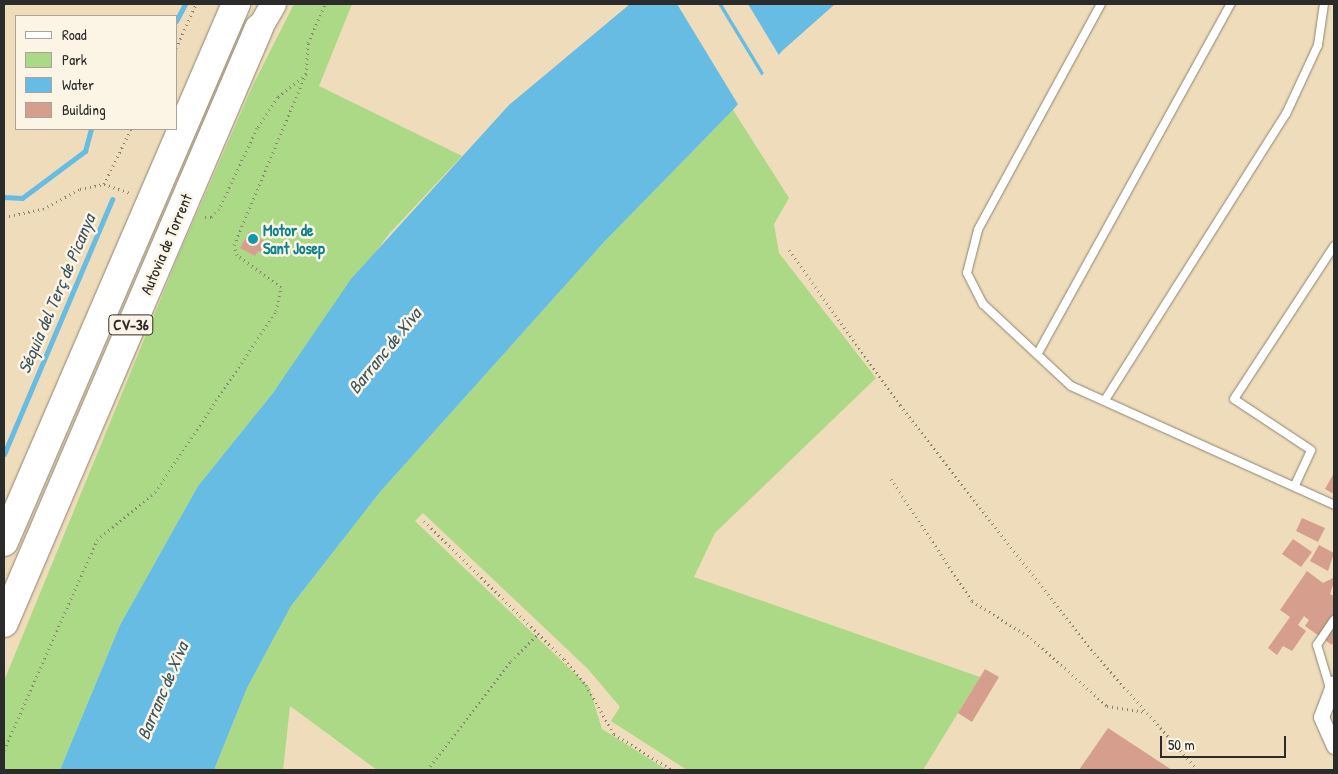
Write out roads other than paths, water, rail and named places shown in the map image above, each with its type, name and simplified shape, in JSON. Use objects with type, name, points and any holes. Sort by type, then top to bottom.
[{"type":"highway","name":"Autovia de Torrent","points":[[4,542],[236,4]]},
{"type":"highway","name":"Autovia de Torrent","points":[[4,623],[259,28],[272,4]]},
{"type":"street","points":[[1333,686],[1321,717],[1334,746]]},
{"type":"lane","points":[[1101,4],[978,230],[967,273],[983,304],[1038,353],[1071,386],[1105,400],[1232,462],[1295,485],[1334,505]]},
{"type":"lane","points":[[1038,353],[1231,4]]},
{"type":"lane","points":[[1105,400],[1286,114],[1318,45],[1324,4]]},
{"type":"lane","points":[[1295,485],[1310,450],[1234,399],[1334,246]]},
{"type":"lane","points":[[1333,686],[1317,645],[1334,620]]},
{"type":"water","name":"Barranc de Xiva","points":[[630,4],[835,4],[782,51],[733,110],[604,242],[380,492],[291,606],[247,688],[214,770],[60,770],[120,625],[198,486],[273,393],[351,279],[509,105]]},
{"type":"waterway","name":"Séquia del Terç de Picanya","points":[[178,17],[185,4]]},
{"type":"waterway","points":[[4,197],[22,198],[85,151],[91,130]]},
{"type":"waterway","name":"Séquia del Terç de Picanya","points":[[4,454],[112,199]]},
{"type":"place","name":"Motor de Sant Josep","points":[[253,239]]}]
